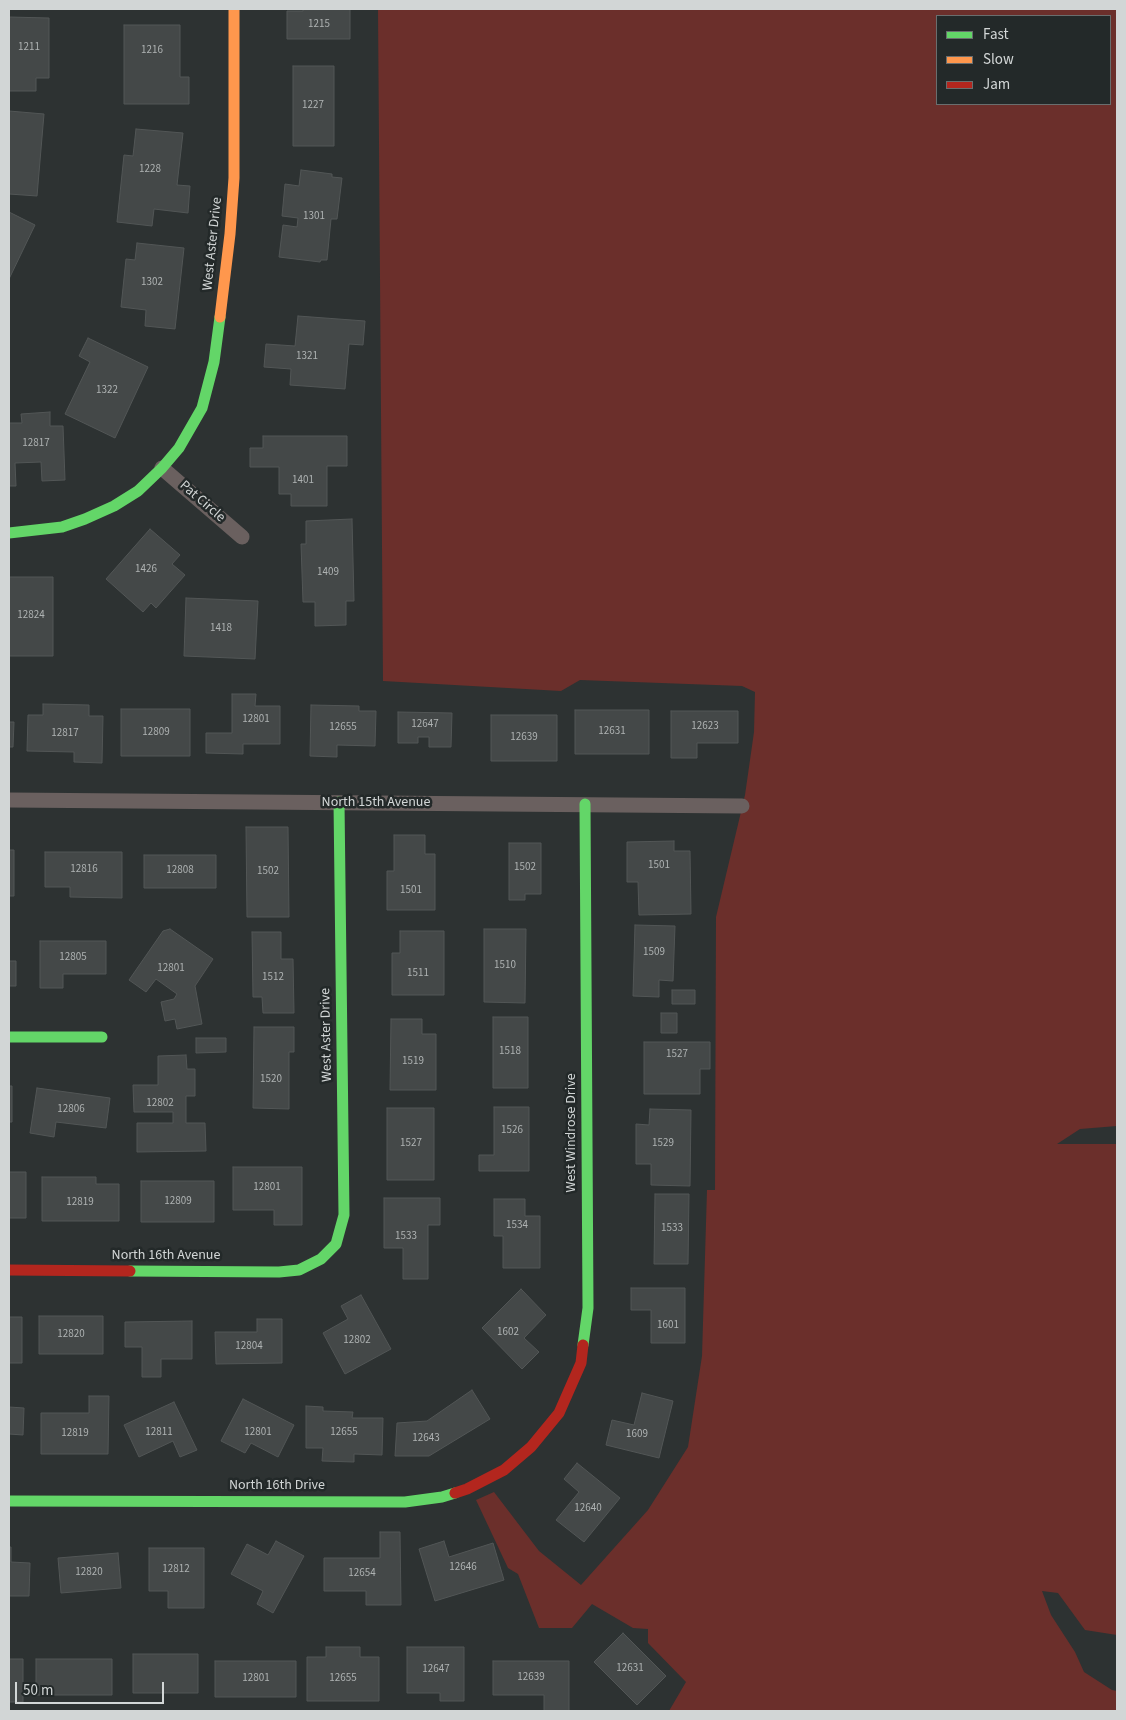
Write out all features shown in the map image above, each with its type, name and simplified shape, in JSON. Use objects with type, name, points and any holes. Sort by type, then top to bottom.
[{"type":"street","name":"West Aster Drive","points":[[9,533],[45,530],[85,520],[114,506],[138,491],[179,448],[202,408],[214,362],[230,234],[234,178],[234,9]]},
{"type":"street","name":"Pat Circle","points":[[162,468],[242,537]]},
{"type":"street","name":"North 15th Avenue","points":[[9,800],[742,806]]},
{"type":"street","name":"West Aster Drive","points":[[321,1260],[336,1244],[344,1215],[339,802]]},
{"type":"street","name":"West Windrose Drive","points":[[531,1447],[558,1413],[581,1364],[588,1308],[585,804]]},
{"type":"street","points":[[9,1037],[102,1037]]},
{"type":"street","name":"North 16th Avenue","points":[[9,1270],[279,1272],[299,1270],[321,1260]]},
{"type":"street","name":"North 16th Drive","points":[[9,1500],[405,1502],[442,1496],[467,1489],[504,1470],[531,1447]]},
{"type":"shaded area","points":[[378,9],[1117,9],[1117,1126],[1080,1129],[1057,1144],[1117,1144],[1117,1635],[1085,1630],[1058,1593],[1042,1591],[1051,1615],[1075,1652],[1084,1672],[1112,1690],[1117,1691],[1117,1711],[669,1711],[686,1682],[648,1643],[648,1629],[633,1628],[592,1604],[572,1628],[539,1628],[518,1574],[508,1568],[476,1500],[494,1492],[539,1551],[581,1585],[648,1510],[688,1447],[702,1356],[707,1190],[715,1190],[716,917],[745,795],[754,732],[755,692],[742,686],[580,680],[561,691],[383,681]]},
{"type":"building","points":[[303,9],[350,9],[350,39],[287,39],[287,11],[303,11]]},
{"type":"building","points":[[9,17],[49,18],[49,78],[36,78],[36,91],[9,91]]},
{"type":"building","points":[[124,25],[180,25],[180,77],[189,77],[189,104],[124,104]]},
{"type":"building","points":[[293,66],[334,66],[334,146],[293,146]]},
{"type":"building","points":[[9,111],[44,114],[37,196],[9,194]]},
{"type":"building","points":[[136,129],[183,133],[177,185],[190,186],[188,213],[154,209],[152,226],[117,222],[124,155],[133,156]]},
{"type":"building","points":[[301,170],[332,174],[332,177],[342,178],[337,219],[331,219],[327,260],[321,260],[320,262],[279,257],[283,225],[297,227],[298,218],[282,216],[285,184],[299,186]]},
{"type":"building","points":[[9,212],[35,225],[9,279]]},
{"type":"building","points":[[137,243],[184,248],[175,329],[145,326],[146,310],[121,307],[126,259],[135,260]]},
{"type":"building","points":[[298,316],[365,321],[363,345],[349,344],[345,389],[290,385],[291,369],[264,367],[266,344],[295,346]]},
{"type":"building","points":[[88,338],[148,367],[115,438],[65,414],[90,362],[79,356]]},
{"type":"building","points":[[50,412],[50,426],[63,426],[65,480],[42,481],[41,462],[15,463],[16,486],[9,486],[9,423],[22,423],[21,414]]},
{"type":"building","points":[[263,436],[347,436],[347,466],[327,466],[327,506],[291,506],[291,494],[279,494],[279,467],[250,467],[250,448],[263,448]]},
{"type":"building","points":[[352,519],[354,601],[346,601],[346,625],[315,626],[315,602],[303,602],[301,544],[306,544],[306,521]]},
{"type":"building","points":[[150,529],[180,555],[172,564],[185,575],[156,608],[151,603],[143,612],[106,579]]},
{"type":"building","points":[[9,577],[53,577],[53,656],[9,656]]},
{"type":"building","points":[[186,598],[258,601],[255,659],[184,656]]},
{"type":"building","points":[[232,694],[256,694],[255,706],[280,706],[280,744],[243,744],[243,754],[206,753],[206,733],[232,733]]},
{"type":"building","points":[[43,704],[89,705],[89,716],[103,716],[102,763],[74,762],[74,752],[27,751],[28,715],[43,715]]},
{"type":"building","points":[[311,705],[359,706],[359,711],[376,711],[375,746],[337,745],[337,757],[310,756]]},
{"type":"building","points":[[121,709],[190,709],[190,756],[121,756]]},
{"type":"building","points":[[575,710],[649,710],[649,754],[575,754]]},
{"type":"building","points":[[671,711],[738,711],[738,743],[697,743],[697,758],[671,758]]},
{"type":"building","points":[[398,712],[452,713],[451,747],[429,747],[429,737],[418,737],[418,743],[398,743]]},
{"type":"building","points":[[491,715],[557,715],[557,761],[491,761]]},
{"type":"building","points":[[9,722],[14,722],[13,747],[9,747]]},
{"type":"building","points":[[246,827],[288,827],[289,917],[247,917]]},
{"type":"building","points":[[394,835],[425,835],[425,854],[435,854],[435,910],[387,910],[387,871],[394,871]]},
{"type":"building","points":[[674,841],[674,851],[690,851],[691,914],[639,915],[638,882],[627,882],[627,842]]},
{"type":"building","points":[[509,843],[541,843],[541,894],[525,894],[525,900],[509,900]]},
{"type":"building","points":[[9,850],[14,850],[14,896],[9,896]]},
{"type":"building","points":[[45,852],[122,852],[122,898],[70,897],[70,887],[45,887]]},
{"type":"building","points":[[144,855],[216,855],[216,888],[144,888]]},
{"type":"building","points":[[635,925],[675,926],[673,981],[659,980],[659,997],[633,996]]},
{"type":"building","points":[[170,929],[213,959],[195,986],[202,1024],[177,1029],[175,1019],[165,1021],[161,1002],[174,999],[177,994],[156,979],[146,992],[129,980],[163,931]]},
{"type":"building","points":[[484,929],[526,929],[525,1003],[484,1002]]},
{"type":"building","points":[[400,931],[444,931],[444,995],[392,995],[392,953],[400,953]]},
{"type":"building","points":[[252,932],[281,932],[281,959],[293,959],[294,1013],[263,1013],[262,997],[253,997]]},
{"type":"building","points":[[40,941],[106,941],[106,974],[63,974],[63,988],[40,988]]},
{"type":"building","points":[[9,961],[16,961],[16,986],[9,986]]},
{"type":"building","points":[[672,990],[695,990],[695,1004],[672,1004]]},
{"type":"building","points":[[661,1013],[677,1013],[677,1033],[661,1033]]},
{"type":"building","points":[[493,1017],[528,1017],[528,1088],[493,1088]]},
{"type":"building","points":[[391,1019],[422,1019],[422,1034],[436,1034],[436,1090],[390,1090]]},
{"type":"building","points":[[254,1027],[294,1027],[294,1052],[289,1052],[289,1109],[253,1108]]},
{"type":"building","points":[[196,1038],[226,1038],[226,1052],[196,1053]]},
{"type":"building","points":[[644,1042],[710,1042],[710,1069],[700,1069],[700,1094],[644,1094]]},
{"type":"building","points":[[186,1055],[187,1069],[195,1069],[195,1096],[186,1096],[186,1123],[205,1123],[206,1151],[137,1152],[137,1123],[173,1123],[173,1112],[134,1112],[133,1085],[158,1085],[158,1056]]},
{"type":"building","points":[[9,1086],[12,1086],[12,1122],[9,1122]]},
{"type":"building","points":[[37,1088],[110,1098],[106,1128],[56,1122],[54,1137],[30,1133]]},
{"type":"building","points":[[494,1107],[529,1107],[529,1171],[479,1171],[479,1155],[494,1155]]},
{"type":"building","points":[[387,1108],[434,1108],[434,1180],[387,1180]]},
{"type":"building","points":[[650,1109],[691,1110],[690,1186],[651,1185],[651,1164],[636,1164],[636,1124],[649,1125]]},
{"type":"building","points":[[233,1167],[302,1167],[302,1225],[274,1225],[274,1210],[233,1210]]},
{"type":"building","points":[[9,1172],[26,1172],[26,1218],[9,1218]]},
{"type":"building","points":[[42,1177],[96,1177],[96,1184],[119,1184],[119,1221],[42,1221]]},
{"type":"building","points":[[141,1181],[214,1181],[214,1222],[141,1222]]},
{"type":"building","points":[[655,1194],[689,1194],[688,1264],[654,1264]]},
{"type":"building","points":[[384,1198],[440,1198],[440,1225],[428,1225],[428,1279],[403,1279],[403,1248],[384,1248]]},
{"type":"building","points":[[494,1199],[525,1199],[525,1216],[540,1216],[540,1268],[503,1268],[503,1236],[494,1236]]},
{"type":"building","points":[[631,1288],[685,1288],[685,1343],[651,1343],[651,1310],[631,1310]]},
{"type":"building","points":[[521,1289],[546,1315],[524,1338],[539,1352],[522,1369],[482,1328]]},
{"type":"building","points":[[361,1295],[391,1349],[345,1374],[323,1333],[348,1319],[341,1306]]},
{"type":"building","points":[[39,1316],[103,1316],[103,1354],[39,1354]]},
{"type":"building","points":[[9,1317],[22,1317],[22,1363],[9,1363]]},
{"type":"building","points":[[257,1319],[282,1319],[282,1363],[216,1364],[215,1332],[257,1332]]},
{"type":"building","points":[[192,1321],[192,1359],[161,1359],[161,1377],[142,1377],[142,1347],[125,1347],[125,1322]]},
{"type":"building","points":[[472,1390],[490,1419],[429,1456],[395,1456],[397,1423],[427,1421]]},
{"type":"building","points":[[642,1393],[673,1401],[659,1458],[606,1445],[612,1420],[634,1425]]},
{"type":"building","points":[[89,1396],[109,1396],[108,1454],[41,1454],[41,1413],[89,1413]]},
{"type":"building","points":[[243,1399],[294,1425],[278,1457],[251,1443],[245,1453],[221,1441]]},
{"type":"building","points":[[174,1402],[197,1450],[180,1457],[173,1441],[139,1457],[124,1425]]},
{"type":"building","points":[[306,1406],[323,1407],[323,1411],[353,1412],[352,1418],[383,1418],[382,1455],[354,1454],[354,1462],[322,1461],[323,1448],[306,1448]]},
{"type":"building","points":[[9,1407],[24,1408],[23,1435],[9,1434]]},
{"type":"building","points":[[577,1463],[620,1498],[584,1542],[556,1520],[579,1492],[564,1479]]},
{"type":"building","points":[[380,1532],[400,1532],[401,1605],[366,1605],[366,1591],[324,1591],[324,1558],[380,1558]]},
{"type":"building","points":[[276,1541],[304,1556],[273,1613],[257,1604],[263,1591],[231,1574],[247,1544],[268,1555]]},
{"type":"building","points":[[444,1541],[449,1557],[493,1543],[504,1580],[435,1601],[419,1549]]},
{"type":"building","points":[[9,1547],[11,1547],[11,1562],[30,1563],[29,1596],[9,1596]]},
{"type":"building","points":[[149,1548],[204,1548],[204,1608],[168,1608],[168,1591],[149,1591]]},
{"type":"building","points":[[118,1553],[121,1588],[61,1593],[58,1558]]},
{"type":"building","points":[[623,1633],[666,1676],[637,1705],[594,1662]]},
{"type":"building","points":[[326,1647],[360,1647],[360,1657],[379,1657],[379,1701],[307,1701],[307,1657],[326,1657]]},
{"type":"building","points":[[407,1647],[464,1647],[464,1701],[440,1701],[440,1693],[407,1693]]},
{"type":"building","points":[[133,1654],[198,1654],[198,1693],[133,1693]]},
{"type":"building","points":[[9,1659],[23,1659],[23,1702],[9,1702]]},
{"type":"building","points":[[36,1659],[112,1659],[112,1695],[36,1695]]},
{"type":"building","points":[[215,1661],[296,1661],[296,1697],[215,1697]]},
{"type":"building","points":[[493,1661],[569,1661],[569,1711],[544,1711],[544,1695],[493,1695]]},
{"type":"traffic: fast","points":[[9,533],[62,527],[85,519],[114,506],[138,491],[162,468],[179,448],[202,408],[214,362],[220,317]]},
{"type":"traffic: fast","points":[[130,1271],[279,1272],[299,1270],[321,1259],[336,1244],[344,1215],[339,802]]},
{"type":"traffic: fast","points":[[583,1345],[588,1308],[585,804]]},
{"type":"traffic: fast","points":[[9,1037],[102,1037]]},
{"type":"traffic: fast","points":[[9,1501],[405,1502],[442,1497],[455,1493]]},
{"type":"traffic: slow","points":[[220,317],[230,234],[234,178],[234,9]]},
{"type":"traffic: jam","points":[[9,1270],[130,1271]]},
{"type":"traffic: jam","points":[[455,1493],[504,1470],[531,1447],[559,1413],[581,1363],[583,1345]]}]
